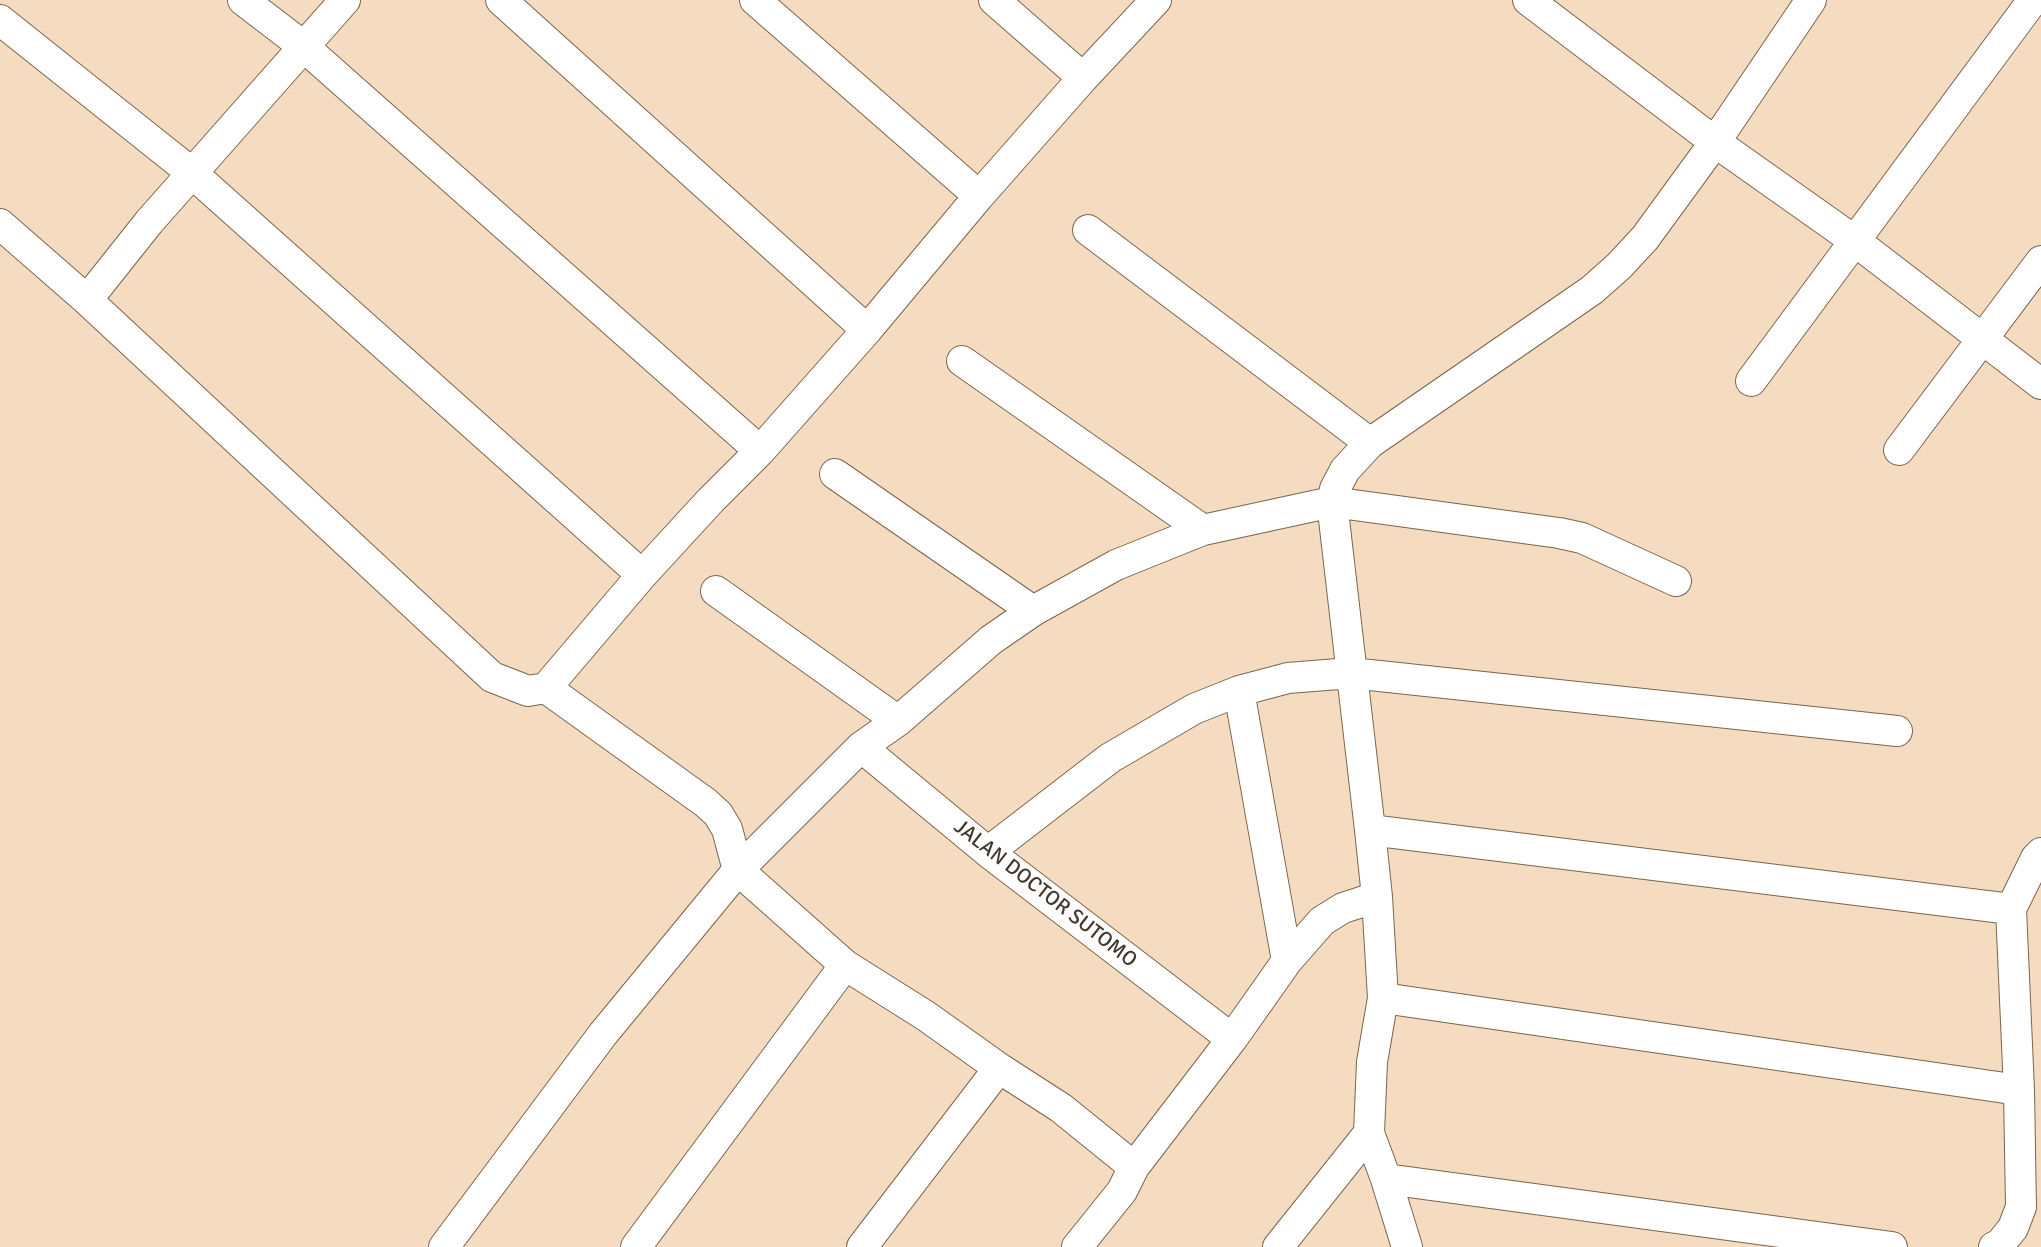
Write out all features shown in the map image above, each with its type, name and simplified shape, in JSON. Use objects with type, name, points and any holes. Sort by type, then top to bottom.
[{"type":"street","points":[[243,0],[303,46],[760,451]]},
{"type":"street","points":[[87,300],[149,222],[345,0]]},
{"type":"street","points":[[501,0],[867,330]]},
{"type":"street","points":[[754,0],[979,196]]},
{"type":"street","points":[[994,0],[1083,78]]},
{"type":"street","points":[[0,224],[87,300],[492,677],[528,691],[546,688],[642,575],[760,451],[867,330],[979,196],[1155,0]]},
{"type":"street","points":[[1528,0],[1715,141],[1855,241],[2041,384]]},
{"type":"street","points":[[1407,1247],[1369,1133],[1372,1062],[1383,998],[1377,897],[1332,502],[1335,489],[1345,470],[1370,442],[1592,290],[1619,266],[1645,238],[1715,141],[1810,0]]},
{"type":"street","points":[[1750,381],[2033,0]]},
{"type":"street","points":[[0,21],[192,173],[642,575]]},
{"type":"street","points":[[1088,230],[1370,442]]},
{"type":"street","points":[[1899,450],[2041,261]]},
{"type":"street","points":[[962,361],[1203,530]]},
{"type":"street","points":[[835,474],[1033,611]]},
{"type":"street","points":[[444,1247],[603,1034],[738,870],[861,747],[898,722],[991,640],[1033,611],[1116,565],[1203,530],[1332,502],[1582,538],[1676,581]]},
{"type":"street","points":[[716,591],[898,722]]},
{"type":"street","points":[[988,852],[1110,758],[1194,709],[1239,690],[1288,678],[1351,673],[1897,731]]},
{"type":"street","points":[[546,688],[712,808],[727,829],[738,870],[845,965],[926,1016],[999,1068],[1061,1108],[1134,1167]]},
{"type":"street","points":[[1239,690],[1287,961]]},
{"type":"street","name":"JALAN DOCTOR SUTOMO","points":[[861,747],[988,852],[1232,1039]]},
{"type":"street","points":[[1370,830],[2011,909]]},
{"type":"street","points":[[1994,1247],[2000,1244],[2013,1228],[2021,1207],[2019,1090],[2011,909],[2036,858],[2041,853]]},
{"type":"street","points":[[1077,1247],[1122,1191],[1134,1167],[1232,1039],[1287,961],[1322,921],[1343,908],[1377,897]]},
{"type":"street","points":[[636,1247],[845,965]]},
{"type":"street","points":[[1383,998],[2019,1090]]},
{"type":"street","points":[[862,1247],[999,1068]]},
{"type":"street","points":[[1278,1247],[1369,1133]]},
{"type":"street","points":[[1386,1179],[1892,1247]]}]
